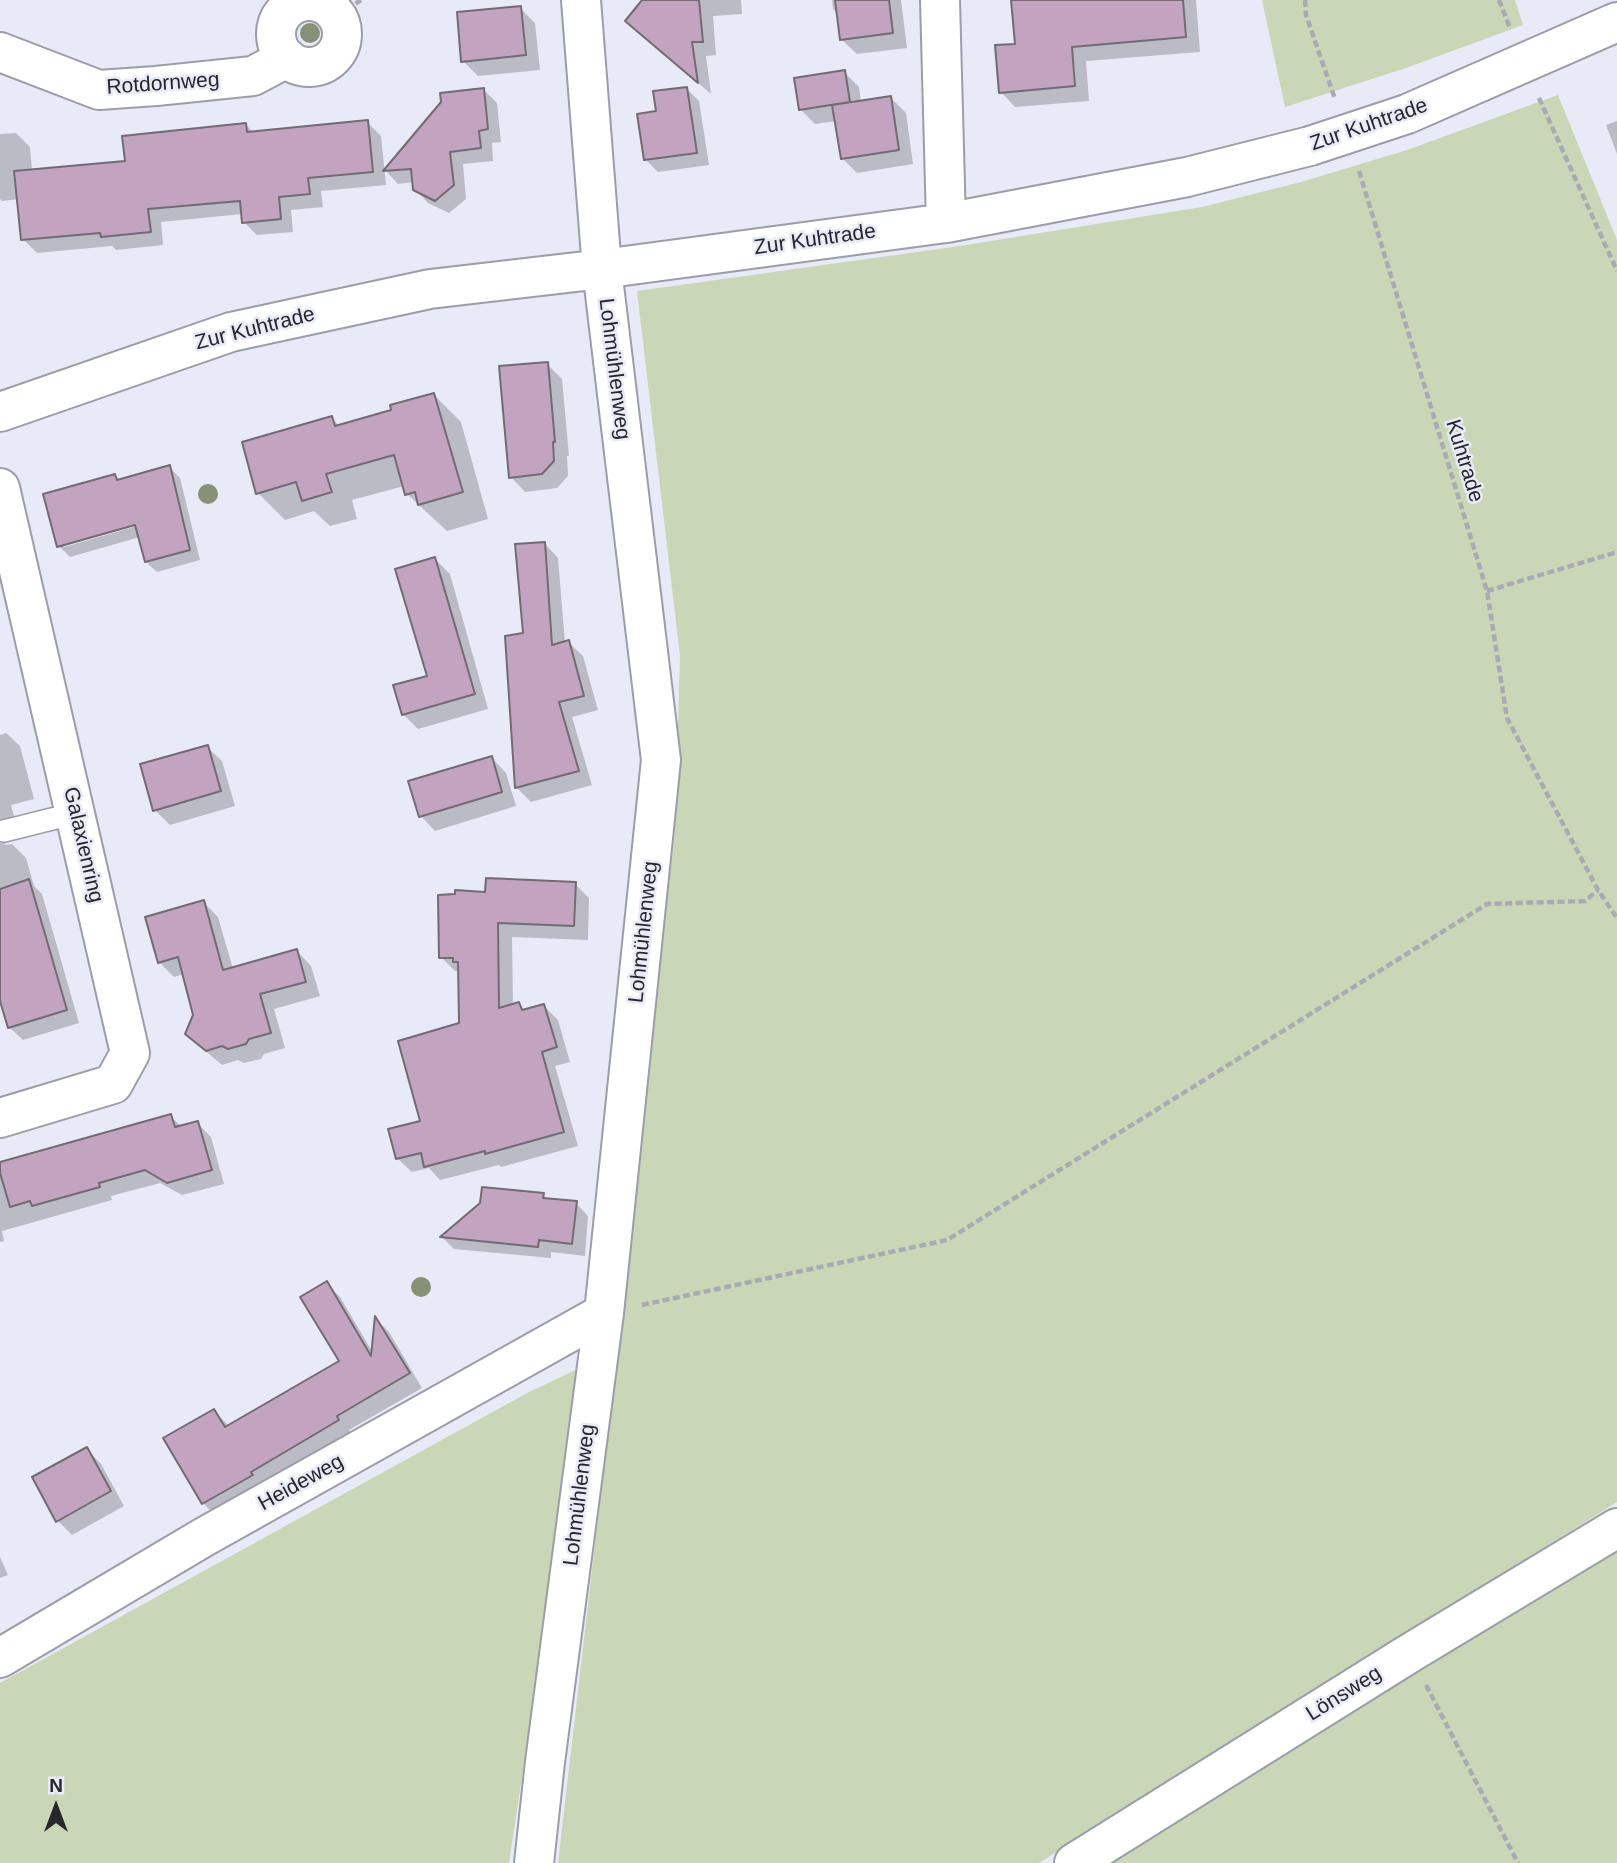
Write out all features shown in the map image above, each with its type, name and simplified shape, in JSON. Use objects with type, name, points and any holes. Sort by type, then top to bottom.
[{"type":"street","name":"Rotdornweg","points":[[0,52],[99,90],[253,76],[287,58],[281,52],[276,38],[277,23],[285,10],[298,2],[313,0],[350,8]]},
{"type":"street","name":"Lohmühlenweg","points":[[534,1863],[604,1313],[661,760],[602,269],[581,0]]},
{"type":"street","points":[[940,0],[946,223]]},
{"type":"street","name":"Zur Kuhtrade","points":[[0,412],[231,332],[430,289],[946,223],[1187,177],[1310,146],[1407,114],[1617,22]]},
{"type":"street","name":"Galaxienring","points":[[0,488],[130,1053],[113,1084],[0,1118]]},
{"type":"street","name":"Heideweg","points":[[0,1658],[204,1537],[604,1313]]},
{"type":"street","name":"Lönsweg","points":[[1074,1863],[1410,1653],[1617,1528]]},
{"type":"lane","points":[[4,831],[76,813]]},
{"type":"path","points":[[1305,0],[1306,15],[1336,102]]},
{"type":"path","points":[[1524,63],[1617,271]]},
{"type":"path","name":"Kuhtrade","points":[[1357,165],[1487,591],[1507,718],[1598,890],[1617,918]]},
{"type":"path","points":[[1487,591],[1617,552]]},
{"type":"path","points":[[604,1313],[947,1240],[1487,904],[1585,901],[1598,890]]},
{"type":"path","points":[[1410,1653],[1518,1863]]},
{"type":"green space","points":[[1262,0],[1515,0],[1523,25],[1406,68],[1285,107]]},
{"type":"green space","points":[[1558,95],[1617,240],[1617,1502],[1039,1863],[558,1863],[675,830],[680,656],[637,291],[960,246],[1202,207],[1301,182],[1407,150]]},
{"type":"green space","points":[[584,1366],[509,1863],[0,1863],[0,1683],[529,1392]]},
{"type":"green space","points":[[1617,1545],[1617,1863],[1100,1863]]},
{"type":"building","points":[[642,0],[699,0],[703,42],[692,42],[698,83],[625,21]]},
{"type":"building","points":[[835,0],[889,0],[893,33],[840,40]]},
{"type":"building","points":[[1011,0],[1183,0],[1186,37],[1072,47],[1075,86],[999,93],[995,45],[1015,44]]},
{"type":"building","points":[[521,6],[526,55],[461,62],[457,12]]},
{"type":"building","points":[[845,70],[850,102],[799,110],[794,78]]},
{"type":"building","points":[[687,87],[697,153],[644,160],[637,114],[656,111],[653,91]]},
{"type":"building","points":[[484,88],[488,129],[479,131],[481,148],[450,152],[454,185],[435,201],[413,190],[411,169],[383,171],[441,102],[440,93]]},
{"type":"building","points":[[891,96],[899,150],[841,159],[832,105]]},
{"type":"building","points":[[368,120],[373,172],[308,178],[310,194],[279,197],[281,219],[242,223],[240,201],[148,209],[151,232],[101,237],[100,233],[21,240],[14,171],[125,161],[122,136],[246,123],[247,132]]},
{"type":"building","points":[[548,362],[555,442],[554,461],[542,474],[509,478],[499,366]]},
{"type":"building","points":[[434,393],[463,492],[418,505],[415,492],[405,495],[394,455],[326,474],[332,492],[302,501],[296,482],[256,494],[242,442],[332,416],[335,426],[391,410],[390,405]]},
{"type":"building","points":[[170,465],[190,550],[145,562],[135,525],[57,547],[43,494],[115,474],[117,480]]},
{"type":"building","points":[[545,542],[552,645],[569,640],[584,696],[559,702],[579,771],[515,788],[505,636],[523,633],[515,544]]},
{"type":"building","points":[[435,557],[475,694],[402,715],[393,685],[427,676],[395,569]]},
{"type":"building","points":[[208,745],[221,791],[153,811],[140,764]]},
{"type":"building","points":[[492,756],[502,792],[419,817],[408,781]]},
{"type":"building","points":[[486,878],[576,882],[574,926],[498,923],[499,1008],[519,1002],[522,1010],[544,1004],[557,1047],[542,1052],[564,1132],[485,1154],[485,1151],[424,1167],[421,1153],[396,1159],[388,1129],[420,1121],[398,1041],[459,1023],[458,962],[453,962],[453,958],[439,958],[438,895],[455,894],[455,890],[485,892]]},
{"type":"building","points":[[29,879],[67,1010],[8,1028],[0,1001],[0,889]]},
{"type":"building","points":[[204,900],[223,970],[297,949],[306,982],[260,994],[271,1033],[228,1049],[222,1046],[206,1051],[185,1034],[193,1015],[178,957],[158,963],[145,917]]},
{"type":"building","points":[[171,1114],[175,1127],[198,1121],[212,1170],[167,1183],[145,1170],[99,1183],[100,1187],[32,1206],[30,1201],[10,1207],[0,1173],[0,1162]]},
{"type":"building","points":[[482,1187],[544,1193],[543,1198],[577,1201],[572,1244],[539,1240],[538,1247],[440,1237],[480,1203]]},
{"type":"building","points":[[327,1281],[371,1356],[375,1316],[410,1373],[337,1416],[339,1420],[251,1472],[253,1475],[202,1504],[163,1438],[214,1409],[225,1427],[339,1361],[300,1297]]},
{"type":"building","points":[[87,1447],[111,1491],[56,1522],[32,1477]]}]
